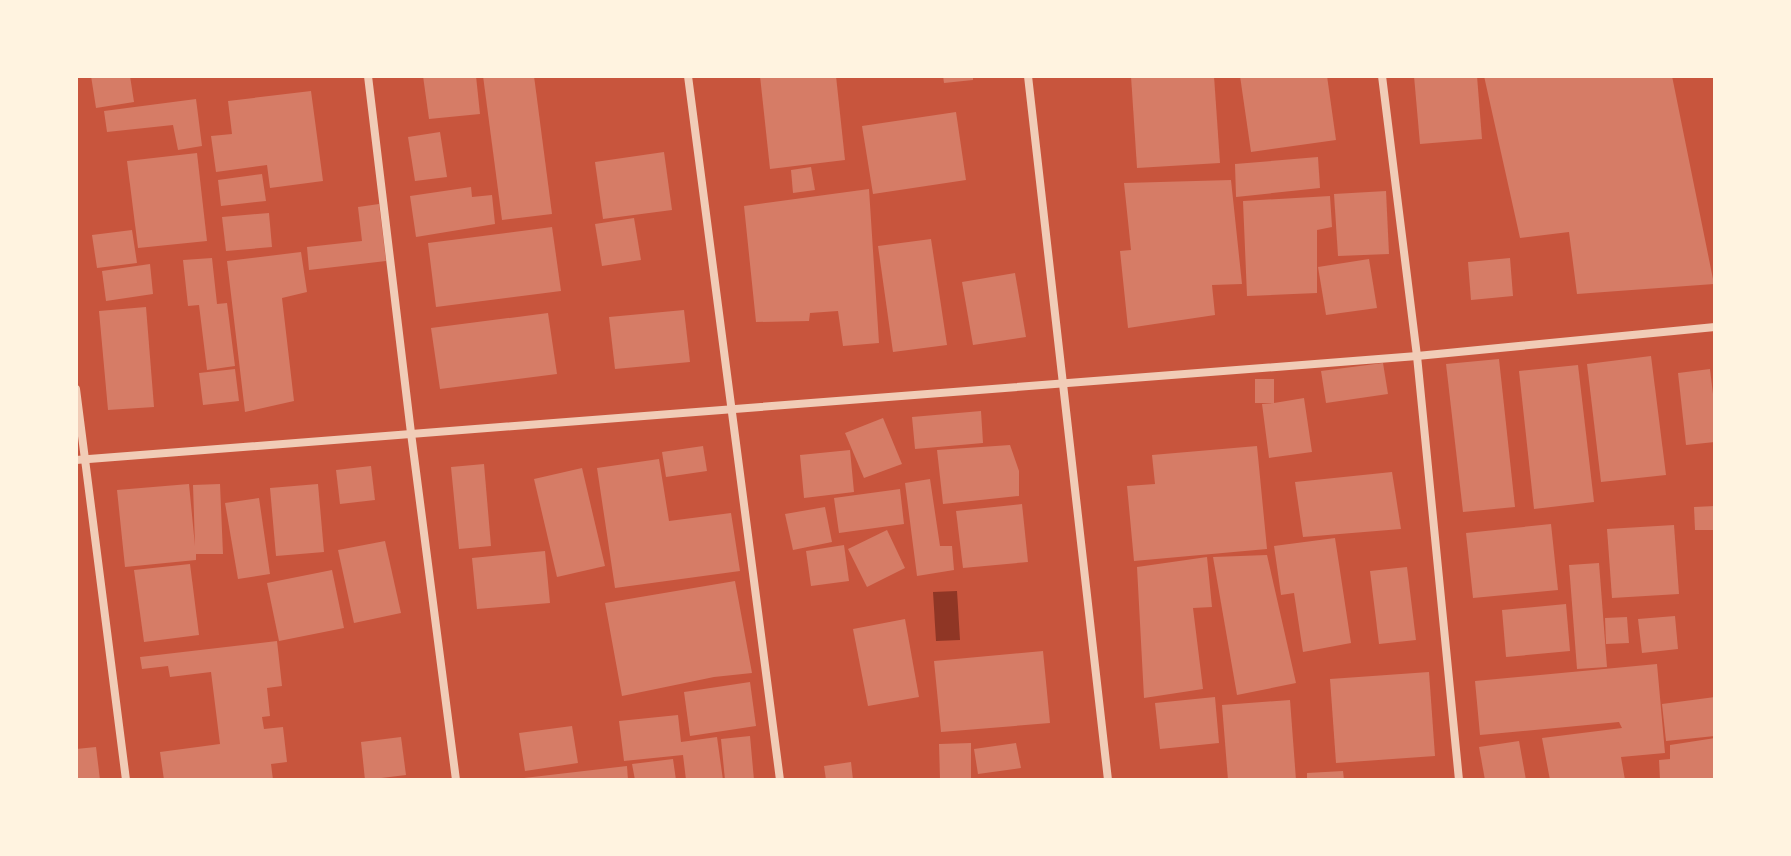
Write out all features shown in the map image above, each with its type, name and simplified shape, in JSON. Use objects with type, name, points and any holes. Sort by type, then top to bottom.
[{"type":"street","points":[[368,76],[456,780]]},
{"type":"street","points":[[688,76],[780,780]]},
{"type":"street","points":[[1028,76],[1108,780]]},
{"type":"street","points":[[1382,76],[1417,356],[1459,780]]},
{"type":"street","points":[[80,459],[1417,356],[1715,327]]},
{"type":"street","points":[[76,389],[80,459],[126,780]]},
{"type":"shaded area","points":[[957,591],[960,640],[936,641],[933,592]]},
{"type":"building","points":[[91,76],[130,76],[134,102],[96,108]]},
{"type":"building","points":[[423,76],[476,76],[480,114],[429,119]]},
{"type":"building","points":[[483,76],[534,76],[552,214],[502,220]]},
{"type":"building","points":[[760,76],[836,76],[845,160],[770,169]]},
{"type":"building","points":[[943,76],[973,76],[973,80],[944,83]]},
{"type":"building","points":[[1131,76],[1214,76],[1220,163],[1137,168]]},
{"type":"building","points":[[1240,76],[1327,76],[1336,140],[1251,152]]},
{"type":"building","points":[[1414,76],[1477,76],[1482,139],[1420,144]]},
{"type":"building","points":[[1484,76],[1672,76],[1714,284],[1577,294],[1569,232],[1520,238]]},
{"type":"building","points":[[311,91],[323,181],[270,188],[267,165],[216,172],[211,136],[232,134],[228,101]]},
{"type":"building","points":[[196,99],[202,146],[178,150],[173,125],[107,132],[104,111]]},
{"type":"building","points":[[956,112],[966,180],[873,194],[862,126]]},
{"type":"building","points":[[440,132],[447,177],[415,181],[408,137]]},
{"type":"building","points":[[664,152],[672,210],[603,219],[595,162]]},
{"type":"building","points":[[197,153],[207,241],[138,248],[127,161]]},
{"type":"building","points":[[1318,157],[1320,188],[1236,197],[1235,164]]},
{"type":"building","points":[[811,167],[815,190],[793,193],[791,170]]},
{"type":"building","points":[[262,174],[266,201],[221,206],[218,180]]},
{"type":"building","points":[[1231,180],[1242,284],[1212,285],[1215,315],[1128,328],[1120,251],[1131,250],[1124,183]]},
{"type":"building","points":[[471,187],[472,197],[492,195],[495,224],[416,237],[410,196]]},
{"type":"building","points":[[869,189],[879,343],[843,346],[838,311],[810,313],[809,321],[756,322],[744,206]]},
{"type":"building","points":[[1386,191],[1389,254],[1338,256],[1334,194]]},
{"type":"building","points":[[1330,196],[1332,227],[1317,230],[1317,293],[1247,296],[1243,201]]},
{"type":"building","points":[[379,204],[386,261],[309,270],[307,247],[362,241],[358,207]]},
{"type":"building","points":[[269,213],[272,247],[226,251],[222,217]]},
{"type":"building","points":[[634,218],[641,260],[602,266],[595,224]]},
{"type":"building","points":[[552,227],[561,291],[436,307],[428,243]]},
{"type":"building","points":[[132,230],[137,263],[97,268],[92,235]]},
{"type":"building","points":[[931,239],[947,345],[893,352],[878,246]]},
{"type":"building","points":[[301,252],[307,292],[282,298],[294,401],[245,412],[227,261]]},
{"type":"building","points":[[212,258],[217,304],[227,303],[235,366],[207,370],[199,305],[188,306],[183,260]]},
{"type":"building","points":[[1510,258],[1513,296],[1471,300],[1468,262]]},
{"type":"building","points":[[1369,259],[1377,308],[1326,315],[1318,267]]},
{"type":"building","points":[[150,264],[153,294],[106,301],[102,271]]},
{"type":"building","points":[[1015,273],[1026,337],[973,345],[962,282]]},
{"type":"building","points":[[146,307],[154,407],[108,410],[99,311]]},
{"type":"building","points":[[684,310],[690,362],[615,369],[609,317]]},
{"type":"building","points":[[548,313],[557,374],[440,389],[431,328]]},
{"type":"building","points":[[1651,356],[1666,475],[1601,482],[1587,364]]},
{"type":"building","points":[[1499,359],[1515,507],[1463,512],[1446,364]]},
{"type":"building","points":[[1383,363],[1388,394],[1326,403],[1321,371]]},
{"type":"building","points":[[1578,365],[1594,502],[1534,509],[1519,371]]},
{"type":"building","points":[[235,369],[239,401],[203,405],[199,373]]},
{"type":"building","points":[[1710,369],[1715,442],[1686,445],[1678,373]]},
{"type":"building","points":[[1255,379],[1274,379],[1274,403],[1255,403]]},
{"type":"building","points":[[1304,398],[1312,452],[1269,458],[1262,404]]},
{"type":"building","points":[[981,411],[983,443],[915,449],[912,417]]},
{"type":"building","points":[[883,418],[902,464],[864,478],[845,433]]},
{"type":"building","points":[[1010,445],[1019,471],[1019,496],[943,504],[937,450]]},
{"type":"building","points":[[703,446],[707,471],[666,477],[662,452]]},
{"type":"building","points":[[1257,446],[1267,549],[1134,561],[1127,486],[1155,484],[1152,455]]},
{"type":"building","points":[[850,450],[854,492],[804,498],[800,455]]},
{"type":"building","points":[[659,459],[669,521],[731,513],[740,571],[615,588],[597,468]]},
{"type":"building","points":[[484,464],[491,546],[459,549],[451,467]]},
{"type":"building","points":[[371,466],[375,500],[340,504],[336,470]]},
{"type":"building","points":[[582,468],[605,566],[557,577],[534,479]]},
{"type":"building","points":[[1392,472],[1401,529],[1303,537],[1295,482]]},
{"type":"building","points":[[930,479],[940,546],[952,546],[954,570],[917,576],[905,483]]},
{"type":"building","points":[[189,484],[195,546],[193,485],[220,484],[223,554],[196,554],[196,560],[125,567],[117,490]]},
{"type":"building","points":[[318,484],[324,552],[276,556],[270,488]]},
{"type":"building","points":[[900,489],[904,524],[839,533],[834,498]]},
{"type":"building","points":[[259,498],[270,574],[238,579],[225,503]]},
{"type":"building","points":[[1022,504],[1028,562],[963,568],[956,511]]},
{"type":"building","points":[[1715,506],[1715,530],[1695,530],[1694,507]]},
{"type":"building","points":[[825,507],[832,542],[793,550],[785,514]]},
{"type":"building","points":[[1551,524],[1558,590],[1473,598],[1466,533]]},
{"type":"building","points":[[1674,525],[1679,594],[1612,598],[1607,529]]},
{"type":"building","points":[[887,530],[905,568],[867,587],[848,549]]},
{"type":"building","points":[[1335,538],[1351,643],[1303,652],[1294,593],[1281,595],[1274,546]]},
{"type":"building","points":[[385,541],[401,613],[354,623],[338,550]]},
{"type":"building","points":[[844,545],[849,581],[811,586],[806,551]]},
{"type":"building","points":[[545,551],[550,603],[477,609],[472,558]]},
{"type":"building","points":[[1267,555],[1296,683],[1237,695],[1213,557]]},
{"type":"building","points":[[1207,557],[1212,607],[1193,608],[1203,689],[1144,698],[1137,567]]},
{"type":"building","points":[[1599,563],[1607,667],[1577,669],[1569,565]]},
{"type":"building","points":[[190,564],[199,635],[144,642],[134,570]]},
{"type":"building","points":[[1407,567],[1416,640],[1379,644],[1370,571]]},
{"type":"building","points":[[332,570],[344,628],[279,641],[267,583]]},
{"type":"building","points":[[735,581],[752,673],[714,677],[622,696],[605,603]]},
{"type":"building","points":[[1566,604],[1570,651],[1506,657],[1502,610]]},
{"type":"building","points":[[1675,616],[1678,649],[1642,653],[1638,619]]},
{"type":"building","points":[[1627,617],[1629,643],[1606,644],[1605,618]]},
{"type":"building","points":[[905,619],[919,697],[868,706],[853,629]]},
{"type":"building","points":[[277,641],[282,686],[267,688],[270,716],[262,717],[264,729],[283,727],[287,762],[271,764],[273,780],[164,780],[160,752],[220,744],[211,672],[170,677],[168,666],[142,669],[140,657]]},
{"type":"building","points":[[1043,651],[1050,723],[941,732],[934,661]]},
{"type":"building","points":[[1657,664],[1665,753],[1621,757],[1625,780],[1550,780],[1542,738],[1622,728],[1619,722],[1480,735],[1475,681]]},
{"type":"building","points":[[1429,672],[1435,756],[1336,763],[1330,679]]},
{"type":"building","points":[[750,682],[756,726],[690,736],[684,692]]},
{"type":"building","points":[[1215,697],[1219,743],[1160,749],[1155,703]]},
{"type":"building","points":[[1715,697],[1715,736],[1666,741],[1662,704]]},
{"type":"building","points":[[1290,700],[1296,780],[1228,780],[1222,705]]},
{"type":"building","points":[[678,715],[681,742],[717,737],[723,780],[686,780],[683,755],[624,761],[619,721]]},
{"type":"building","points":[[572,726],[578,763],[525,771],[519,733]]},
{"type":"building","points":[[750,736],[754,780],[725,780],[721,739]]},
{"type":"building","points":[[401,737],[406,775],[365,780],[361,742]]},
{"type":"building","points":[[1715,738],[1715,780],[1660,780],[1659,760],[1670,759],[1670,745]]},
{"type":"building","points":[[1519,741],[1526,780],[1485,780],[1479,747]]},
{"type":"building","points":[[971,743],[971,780],[940,779],[939,744]]},
{"type":"building","points":[[1016,743],[1021,768],[978,774],[974,749]]},
{"type":"building","points":[[96,747],[100,780],[76,780],[76,749]]},
{"type":"building","points":[[673,759],[676,780],[635,780],[632,764]]},
{"type":"building","points":[[851,762],[853,780],[826,780],[824,766]]},
{"type":"building","points":[[627,766],[628,780],[524,780],[524,778]]},
{"type":"building","points":[[1343,771],[1344,780],[1307,780],[1307,773]]}]
